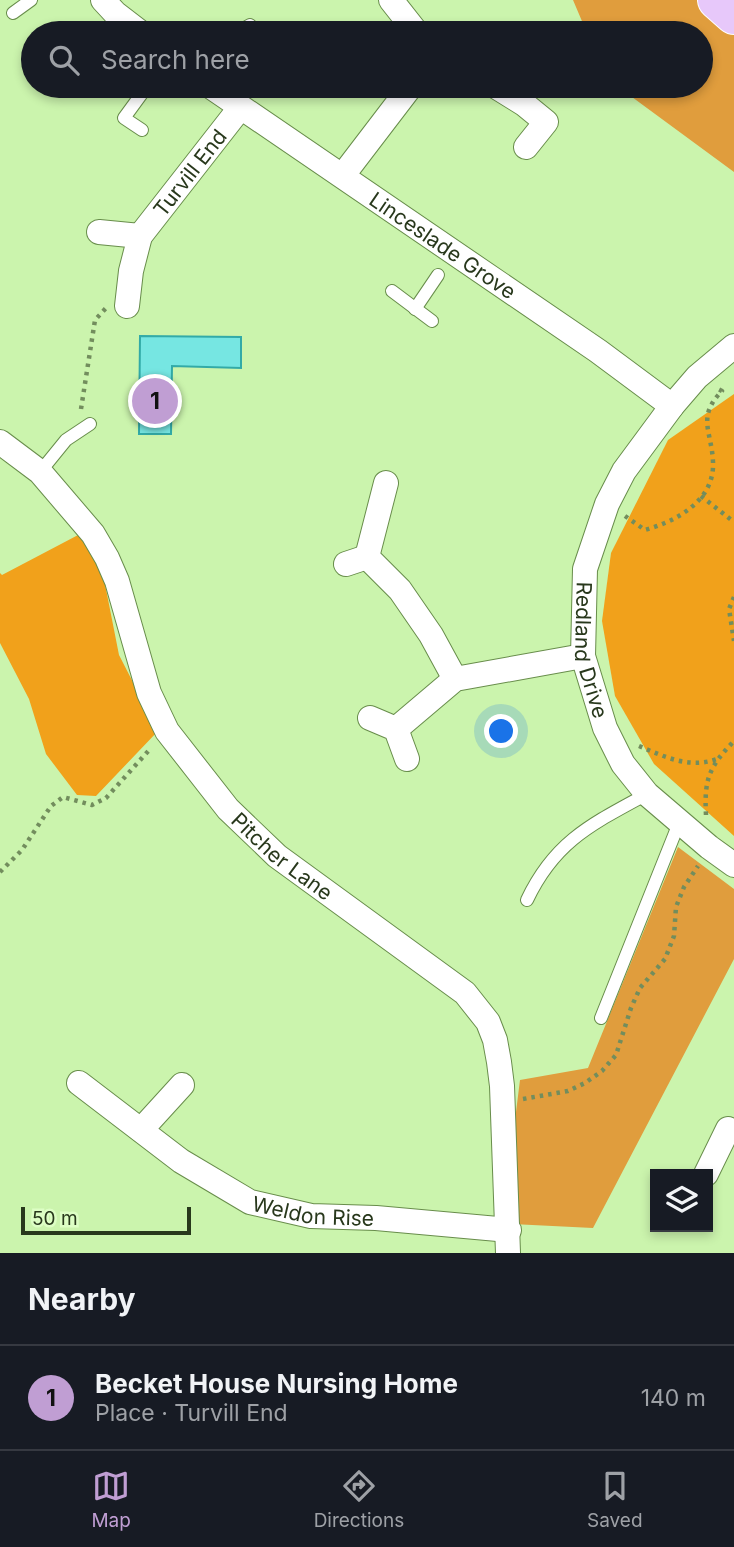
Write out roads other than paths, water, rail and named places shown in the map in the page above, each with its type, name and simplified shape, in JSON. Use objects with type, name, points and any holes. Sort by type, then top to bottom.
[{"type":"highway","points":[[718,0],[734,15]]},
{"type":"street","points":[[103,0],[125,21]]},
{"type":"street","points":[[391,0],[408,21]]},
{"type":"street","name":"Linceslade Grove","points":[[226,98],[343,175],[446,264],[673,406]]},
{"type":"street","points":[[343,175],[402,98]]},
{"type":"street","points":[[514,98],[546,122],[526,147]]},
{"type":"street","name":"Turvill End","points":[[128,304],[131,271],[140,236],[240,108]]},
{"type":"street","name":"Turvill End","points":[[99,232],[140,236]]},
{"type":"street","name":"Redland Drive","points":[[734,346],[697,377],[673,406],[624,471],[607,504],[585,569],[583,656],[610,738],[623,764],[647,794],[734,865]]},
{"type":"street","name":"Pitcher Lane","points":[[5,454],[40,472],[93,534],[117,581],[149,693],[167,731],[228,809],[277,856],[465,993],[482,1014],[495,1040],[502,1087],[508,1241]]},
{"type":"street","points":[[386,483],[357,560],[400,590],[431,635],[455,679]]},
{"type":"street","points":[[396,729],[455,679],[583,656]]},
{"type":"street","points":[[370,718],[396,729],[407,759]]},
{"type":"street","name":"Weldon Rise","points":[[79,1083],[181,1161],[250,1202],[311,1216],[376,1218],[508,1241]]},
{"type":"street","points":[[141,1129],[181,1085]]},
{"type":"street","points":[[719,1165],[728,1129]]},
{"type":"lane","points":[[13,13],[31,0]]},
{"type":"lane","points":[[139,98],[124,118],[142,130]]},
{"type":"lane","points":[[415,309],[446,264]]},
{"type":"lane","points":[[392,291],[432,321]]},
{"type":"lane","points":[[40,472],[66,440],[90,424]]},
{"type":"lane","points":[[527,900],[536,882],[562,848],[580,832],[647,794]]},
{"type":"lane","points":[[601,1018],[680,823]]},
{"type":"place","name":"Becket House Nursing Home","points":[[155,401]]}]
